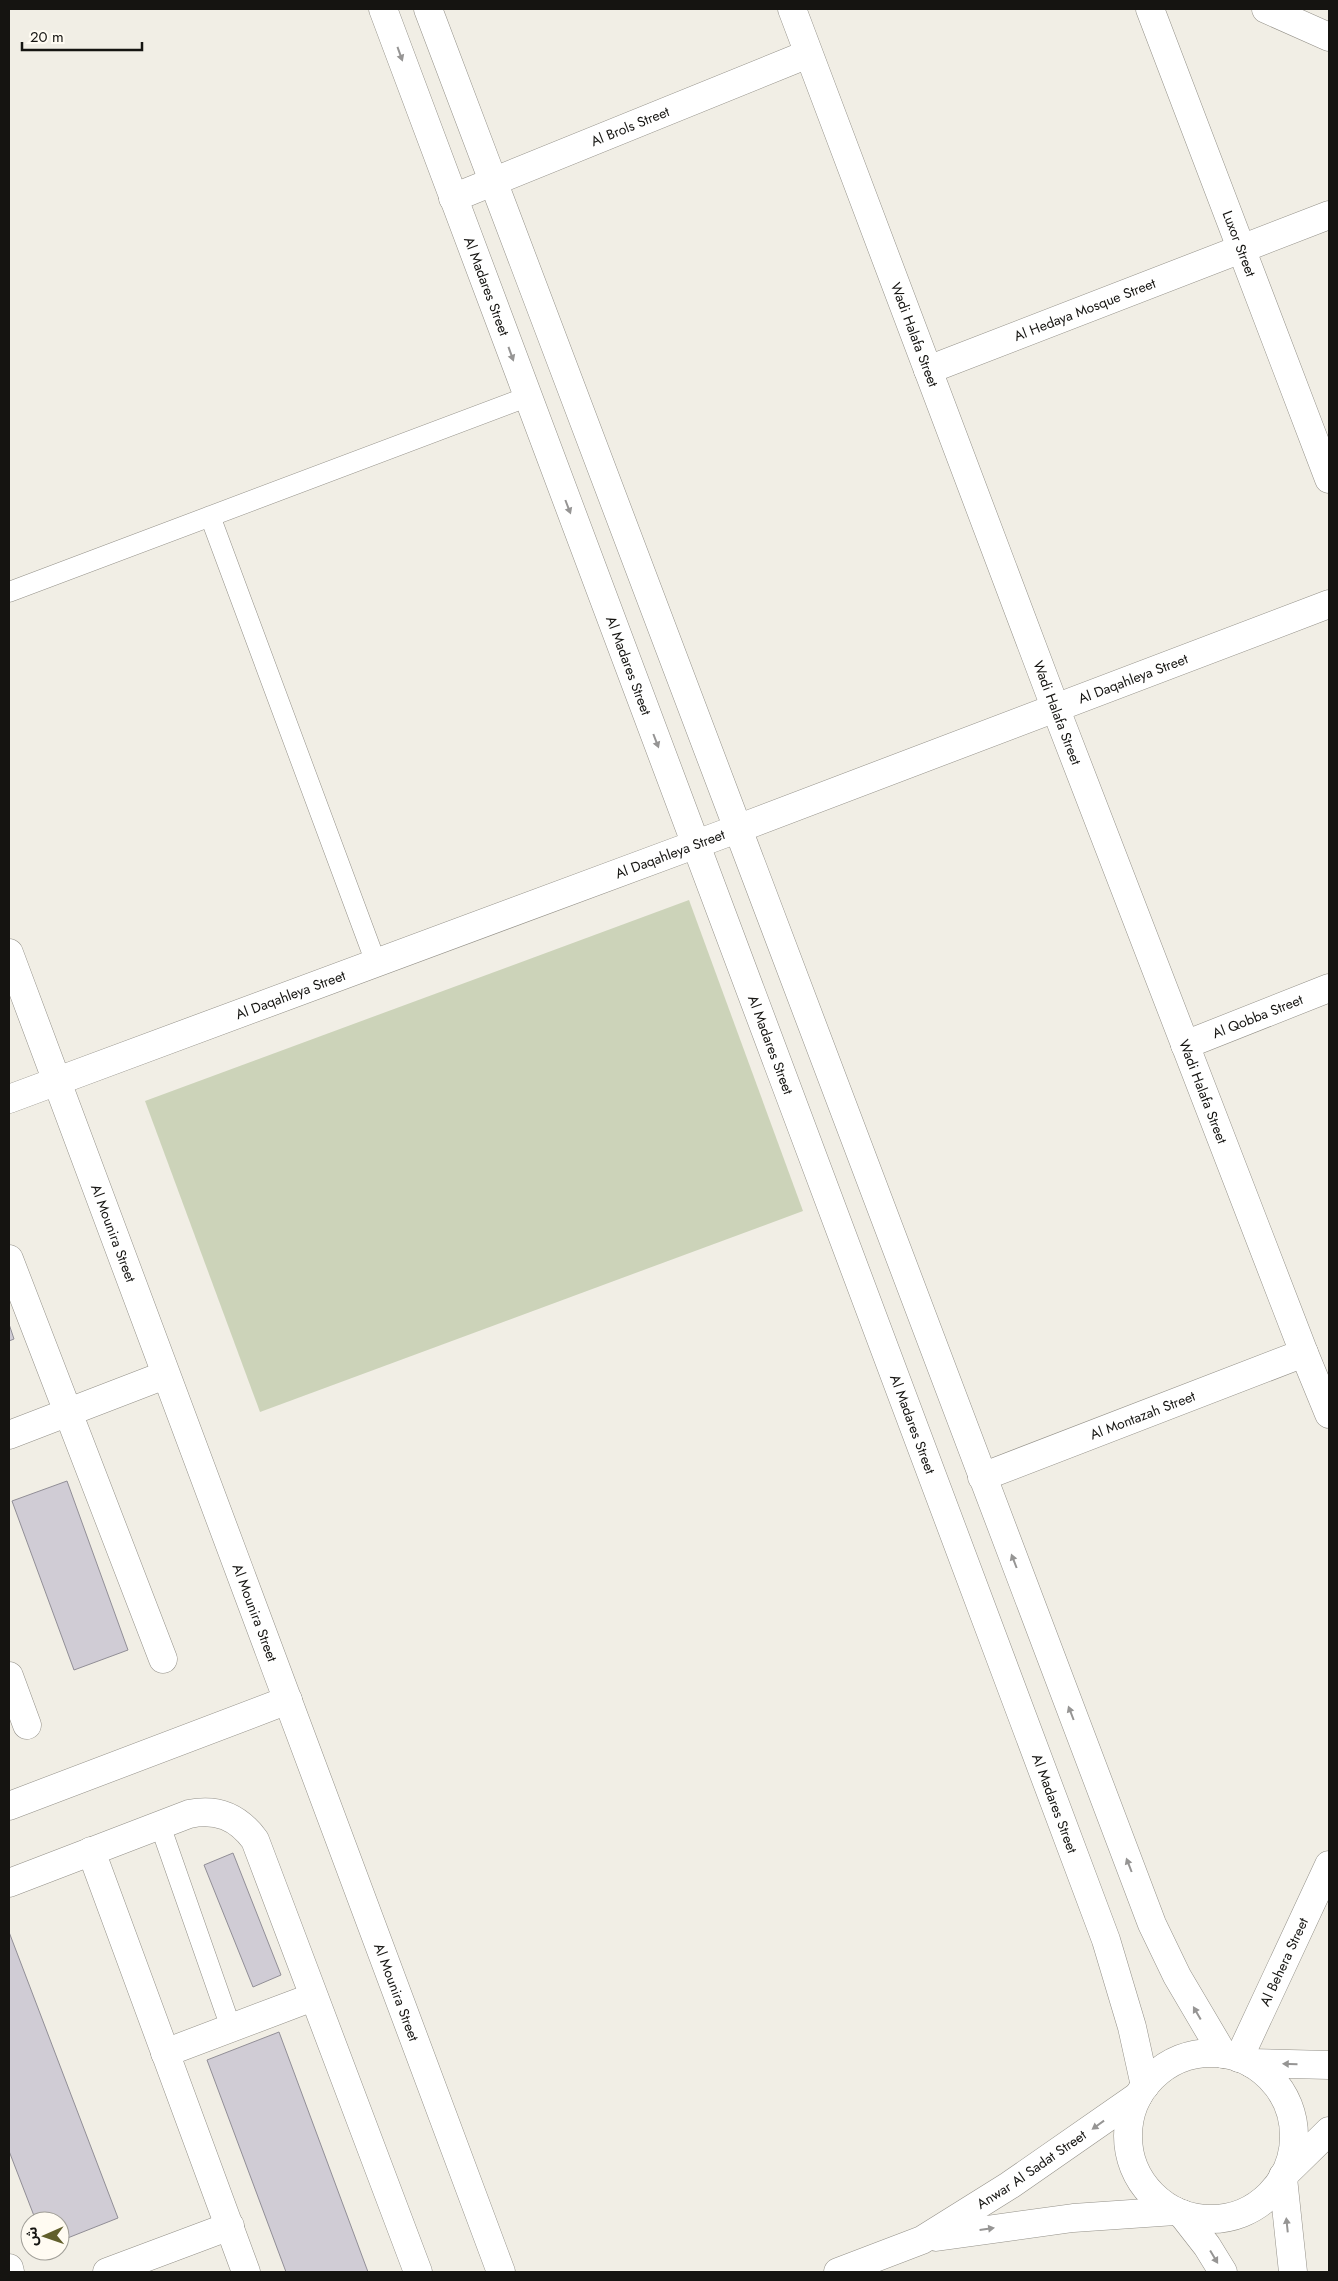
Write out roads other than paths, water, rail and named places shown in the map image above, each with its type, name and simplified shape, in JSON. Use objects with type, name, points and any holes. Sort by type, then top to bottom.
[{"type":"street","name":"Al Madares Street","points":[[383,9],[1106,1940],[1124,1998],[1141,2091]]},
{"type":"street","points":[[428,9],[1152,1924],[1177,1976],[1238,2058],[1268,2076],[1282,2092],[1290,2112],[1293,2134],[1291,2155],[1283,2177],[1293,2272]]},
{"type":"street","name":"Wadi Halafa Street","points":[[792,9],[1055,707],[1304,1354],[1329,1414]]},
{"type":"street","name":"Luxor Street","points":[[1150,9],[1329,479]]},
{"type":"street","points":[[1266,9],[1329,37]]},
{"type":"street","name":"Al Brols Street","points":[[453,198],[808,54]]},
{"type":"street","name":"Al Hedaya Mosque Street","points":[[928,370],[1329,216]]},
{"type":"street","name":"Al Daqahleya Street","points":[[9,1099],[737,829],[1329,604]]},
{"type":"street","name":"Al Mounira Street","points":[[9,953],[501,2272]]},
{"type":"street","name":"Al Qobba Street","points":[[1185,1045],[1329,988]]},
{"type":"street","points":[[9,1259],[163,1658]]},
{"type":"street","name":"Al Montazah Street","points":[[982,1478],[1304,1354]]},
{"type":"street","points":[[9,1435],[165,1375]]},
{"type":"street","points":[[9,1676],[26,1725]]},
{"type":"street","points":[[9,1806],[288,1700]]},
{"type":"street","points":[[9,1883],[189,1814],[204,1811],[226,1815],[246,1828],[255,1840],[418,2272]]},
{"type":"street","points":[[92,1851],[246,2272]]},
{"type":"street","name":"Al Behera Street","points":[[1238,2058],[1329,1865]]},
{"type":"street","points":[[165,2053],[313,1997]]},
{"type":"street","points":[[1223,2272],[1207,2246],[1179,2213],[1156,2199],[1147,2188],[1132,2162],[1128,2139],[1130,2117],[1141,2091],[1157,2073],[1171,2062],[1197,2054],[1329,2065]]},
{"type":"street","name":"Anwar Al Sadat Street","points":[[838,2272],[867,2267],[922,2240],[1039,2166],[1141,2091]]},
{"type":"street","points":[[1179,2213],[1201,2218],[1220,2219],[1239,2214],[1256,2206],[1271,2193],[1283,2177],[1329,2131]]},
{"type":"street","name":"Anwar Al Sadat Street","points":[[922,2240],[1065,2219],[1179,2213]]},
{"type":"street","points":[[107,2272],[230,2226]]},
{"type":"street","points":[[9,2268],[10,2272]]},
{"type":"lane","points":[[9,592],[527,397]]},
{"type":"lane","points":[[210,516],[376,963]]},
{"type":"lane","points":[[160,1825],[231,2028]]}]
